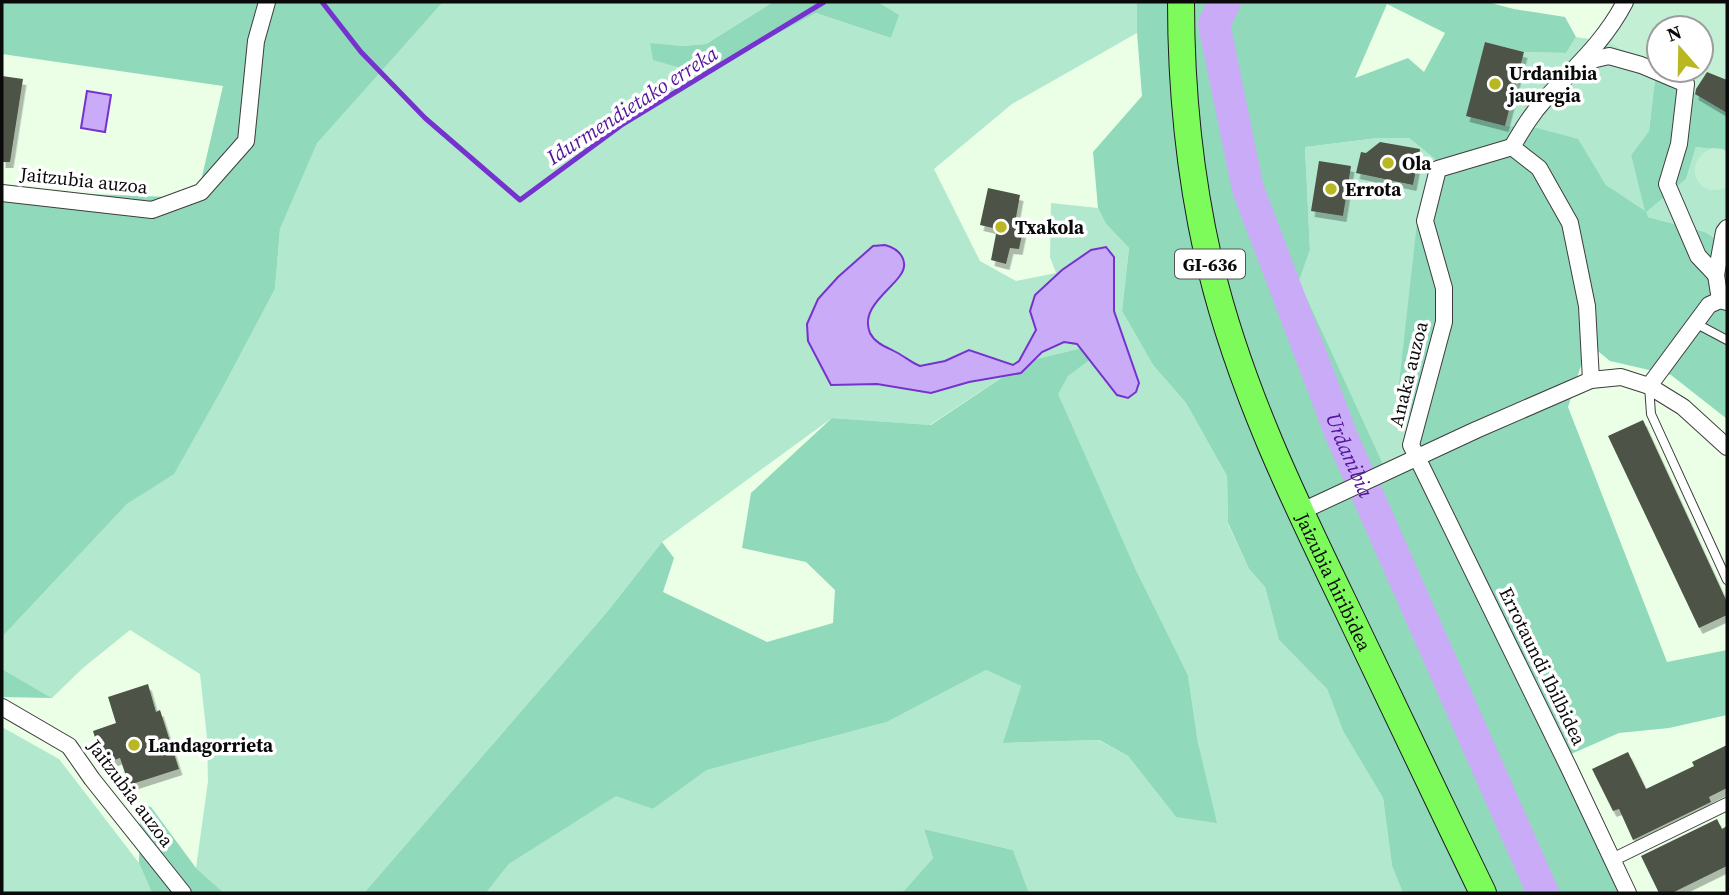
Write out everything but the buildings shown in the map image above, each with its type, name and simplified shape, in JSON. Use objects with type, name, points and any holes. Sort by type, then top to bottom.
[{"type":"main road","name":"GI-636","points":[[1181,2],[1184,99],[1190,153],[1211,269],[1244,378],[1300,512]]},
{"type":"main road","name":"Jaizubia hiribidea","points":[[1300,512],[1483,893]]},
{"type":"street","name":"Jaitzubia auzoa","points":[[2,193],[152,210],[201,192],[246,141],[256,41],[267,2]]},
{"type":"street","points":[[1591,380],[1587,306],[1570,223],[1539,168],[1512,147],[1538,107],[1583,62],[1614,22],[1625,2]]},
{"type":"street","points":[[1583,62],[1609,56],[1641,65],[1686,84],[1679,144],[1667,184],[1678,215],[1698,256],[1716,275]]},
{"type":"street","name":"Anaka auzoa","points":[[1417,458],[1411,445],[1444,322],[1444,288],[1425,221],[1438,169],[1512,147]]},
{"type":"street","points":[[1649,386],[1709,305],[1723,301],[1716,275],[1727,228]]},
{"type":"street","name":"Jaizubia hiribidea","points":[[1300,512],[1591,380],[1621,377],[1649,386],[1684,407],[1727,447]]},
{"type":"street","name":"Errotaundi Ibilbidea","points":[[1417,458],[1628,893]]},
{"type":"street","name":"Jaitzubia auzoa","points":[[2,707],[69,746],[183,893]]},
{"type":"street","points":[[1612,860],[1727,804]]},
{"type":"lane","points":[[1695,323],[1727,340]]},
{"type":"lane","points":[[1649,386],[1651,414],[1727,580]]},
{"type":"green space","points":[[2,2],[443,2],[317,143],[280,229],[275,289],[174,474],[127,504],[2,637],[2,195],[32,192],[197,198],[223,86],[2,54]]},
{"type":"green space","points":[[443,2],[773,2],[706,44],[650,44],[702,74],[816,13],[891,38],[898,15],[878,2],[1137,2],[1137,33],[1012,104],[934,169],[980,261],[1016,281],[1056,273],[1050,257],[1051,203],[1098,208],[1106,224],[1129,248],[1122,311],[1153,365],[1186,403],[1227,476],[1228,524],[1249,569],[1265,587],[1279,640],[1327,689],[1343,731],[1383,798],[1392,866],[1403,893],[1029,893],[1013,850],[924,829],[933,858],[902,893],[486,893],[509,864],[616,795],[653,809],[707,770],[887,722],[986,670],[1021,686],[1004,743],[1098,740],[1128,756],[1176,817],[1198,743],[1188,675],[1136,570],[1057,394],[1067,376],[1089,361],[1025,362],[930,425],[832,418],[662,542],[607,612],[364,893],[224,893],[196,868],[208,781],[207,738],[200,674],[130,630],[83,668],[52,698],[2,669],[2,637],[127,504],[174,473],[275,289],[280,229],[317,142]]},
{"type":"green space","points":[[773,2],[878,2],[899,15],[891,38],[816,13],[702,74],[653,60],[650,43],[682,46],[706,44]]},
{"type":"green space","points":[[1137,2],[1487,2],[1565,17],[1576,37],[1566,53],[1524,52],[1485,42],[1505,126],[1537,128],[1578,139],[1606,185],[1645,211],[1631,155],[1649,131],[1654,84],[1679,84],[1727,113],[1727,151],[1696,147],[1686,179],[1646,212],[1648,217],[1705,232],[1727,246],[1727,419],[1671,375],[1610,361],[1588,343],[1568,407],[1667,662],[1727,650],[1727,715],[1669,728],[1619,733],[1562,758],[1626,893],[1403,893],[1392,866],[1383,798],[1343,731],[1327,689],[1279,640],[1265,587],[1249,569],[1228,523],[1227,476],[1186,403],[1153,365],[1122,311],[1129,248],[1106,224],[1098,208],[1093,152],[1142,96]],"holes":[[[1387,4],[1445,33],[1424,72],[1408,58],[1355,78]],[[1378,138],[1409,138],[1435,159],[1418,214],[1398,393],[1414,423],[1417,458],[1386,471],[1299,281],[1310,250],[1305,147]]]},
{"type":"green space","points":[[1631,2],[1727,2],[1727,80],[1715,75],[1715,14],[1645,14],[1645,63],[1610,42]]},
{"type":"green space","points":[[1576,37],[1610,42],[1645,63],[1645,84],[1654,84],[1649,131],[1631,155],[1646,211],[1686,179],[1696,147],[1727,151],[1727,246],[1705,232],[1648,217],[1606,185],[1577,139],[1505,126],[1524,52],[1566,53]]},
{"type":"green space","points":[[1679,84],[1700,84],[1694,93]]},
{"type":"green space","points":[[1378,138],[1409,138],[1435,159],[1418,214],[1414,423],[1417,458],[1386,472],[1299,281],[1310,250],[1305,147]]},
{"type":"green space","points":[[1712,148],[1727,152],[1727,187],[1716,190],[1701,185],[1695,170],[1702,154]]},
{"type":"green space","points":[[1083,348],[1090,360],[1068,376],[1058,394],[1136,570],[1188,675],[1198,743],[1217,823],[1176,817],[1128,756],[1099,740],[1003,743],[1021,686],[986,670],[887,722],[707,770],[653,809],[616,796],[509,864],[486,893],[364,893],[607,612],[662,542],[674,558],[663,592],[767,642],[833,623],[835,590],[806,562],[742,548],[751,493],[832,418],[931,425],[1025,362]]},
{"type":"green space","points":[[2,669],[52,698],[2,697]]},
{"type":"green space","points":[[2,727],[59,759],[139,863],[152,893],[2,893]]},
{"type":"green space","points":[[140,804],[151,807],[196,868],[224,893],[152,893],[139,863]]},
{"type":"green space","points":[[924,829],[1013,850],[1029,893],[902,893],[933,858]]},
{"type":"shaded area","points":[[87,91],[111,95],[105,132],[81,128]]},
{"type":"shaded area","points":[[885,245],[899,253],[904,266],[899,277],[872,309],[868,324],[870,333],[880,343],[920,366],[945,361],[969,350],[1013,365],[1019,361],[1036,330],[1030,311],[1035,295],[1062,270],[1091,250],[1106,247],[1114,257],[1114,311],[1139,383],[1136,392],[1128,398],[1117,395],[1077,344],[1064,342],[1042,352],[1021,373],[969,382],[931,393],[877,384],[831,385],[808,341],[807,324],[818,299],[838,277],[873,246]]},
{"type":"waterway","name":"Idurmendietako erreka","points":[[322,2],[361,52],[425,118],[520,200],[623,124],[824,2]]},
{"type":"waterway","name":"Urdanibia","points":[[1225,2],[1214,24],[1248,189],[1342,437],[1543,893]]},
{"type":"place","name":"Urdanibia jauregia","points":[[1495,84]]},
{"type":"place","name":"Ola","points":[[1388,163]]},
{"type":"place","name":"Errota","points":[[1331,189]]},
{"type":"place","name":"Txakola","points":[[1001,227]]},
{"type":"place","name":"Landagorrieta","points":[[134,745]]}]
